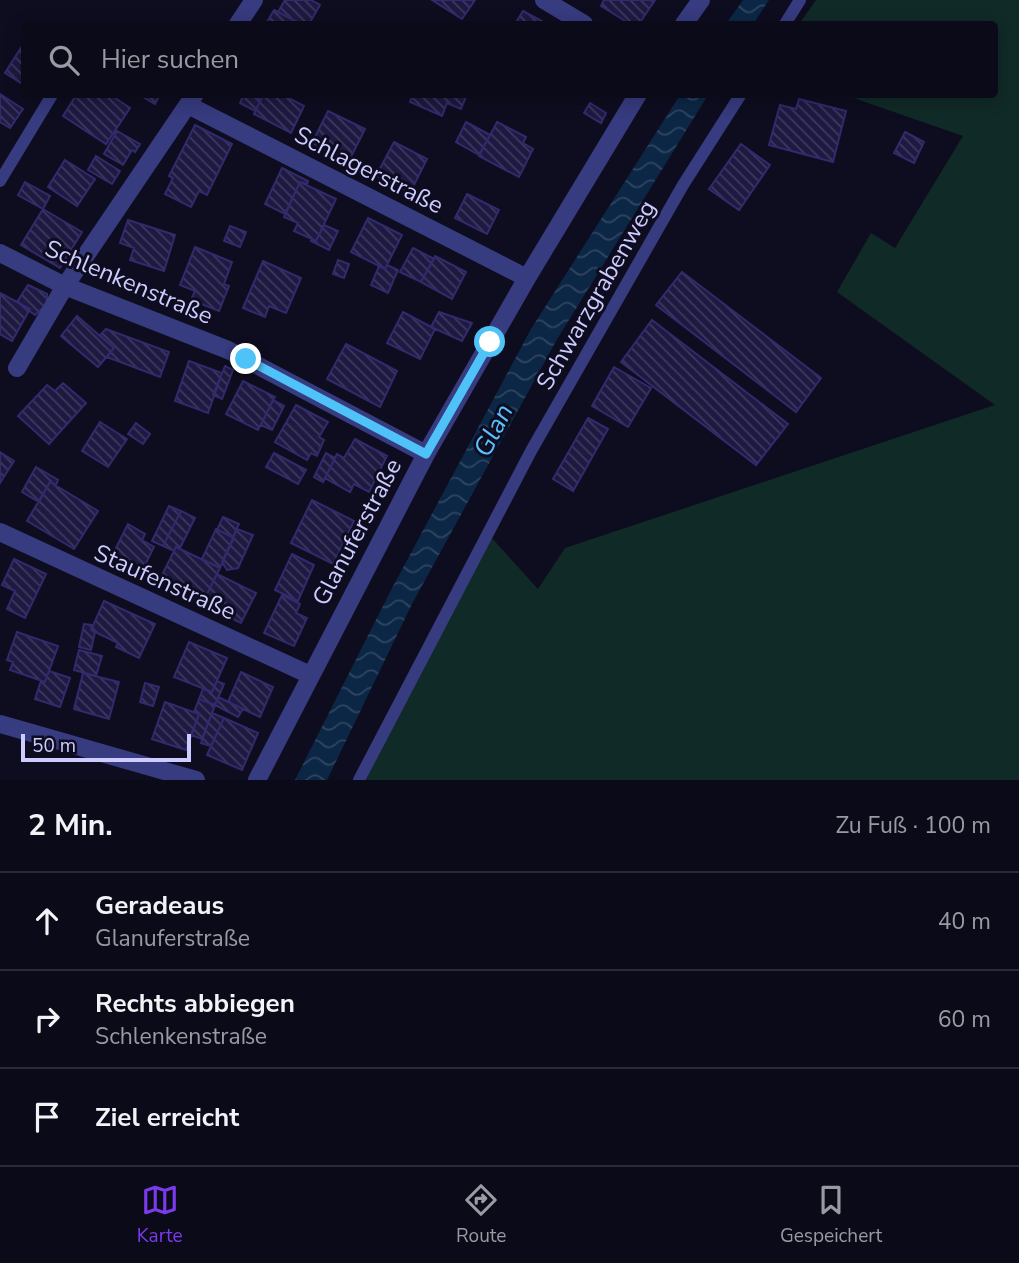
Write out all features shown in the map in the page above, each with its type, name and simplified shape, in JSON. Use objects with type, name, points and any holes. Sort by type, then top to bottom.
[{"type":"street","points":[[240,21],[254,0]]},
{"type":"street","points":[[544,0],[579,21]]},
{"type":"street","points":[[686,21],[701,0]]},
{"type":"street","name":"Glanuferstraße","points":[[257,780],[426,454],[527,278],[636,98]]},
{"type":"street","points":[[17,368],[65,286],[191,100]]},
{"type":"street","name":"Schlagerstraße","points":[[191,100],[527,278]]},
{"type":"street","name":"Schlenkenstraße","points":[[0,253],[65,286],[228,350],[426,454]]},
{"type":"street","name":"Staufenstraße","points":[[0,532],[310,676]]},
{"type":"street","points":[[0,724],[196,780]]},
{"type":"lane","points":[[787,21],[800,0]]},
{"type":"lane","points":[[0,181],[51,98]]},
{"type":"lane","name":"Schwarzgrabenweg","points":[[359,780],[531,452],[683,185],[737,98]]},
{"type":"green space","points":[[816,0],[1019,0],[1019,780],[366,780],[407,694],[490,536],[538,589],[565,548],[995,405],[837,292],[871,233],[895,248],[963,136],[854,98],[998,98],[998,21],[801,21]]},
{"type":"water","points":[[743,0],[769,0],[755,21],[728,21]]},
{"type":"water","name":"Glan","points":[[678,98],[706,98],[556,341],[412,604],[327,780],[295,780],[389,594],[531,329]]},
{"type":"building","points":[[285,0],[311,0],[320,5],[311,21],[295,21],[278,12]]},
{"type":"building","points":[[432,0],[475,0],[462,19]]},
{"type":"building","points":[[604,0],[655,0],[641,21],[625,21],[601,6]]},
{"type":"building","points":[[274,10],[295,21],[268,21]]},
{"type":"building","points":[[523,11],[541,21],[517,21]]},
{"type":"building","points":[[21,48],[21,83],[5,73]]},
{"type":"building","points":[[0,94],[23,109],[10,128],[0,122]]},
{"type":"building","points":[[74,98],[115,98],[130,108],[106,144],[63,116]]},
{"type":"building","points":[[145,98],[158,98],[155,104]]},
{"type":"building","points":[[242,98],[261,100],[255,111],[240,103]]},
{"type":"building","points":[[262,98],[289,98],[304,106],[291,133],[254,114]]},
{"type":"building","points":[[412,98],[465,98],[461,109],[447,103],[442,116],[410,102]]},
{"type":"building","points":[[799,99],[846,111],[833,162],[769,145],[780,105],[796,109]]},
{"type":"building","points":[[590,103],[606,113],[601,123],[584,113]]},
{"type":"building","points":[[328,111],[365,129],[349,161],[312,143]]},
{"type":"building","points":[[466,122],[490,135],[479,155],[456,142]]},
{"type":"building","points":[[497,122],[526,137],[523,143],[533,149],[519,177],[479,156]]},
{"type":"building","points":[[195,125],[232,144],[207,195],[199,191],[191,207],[165,194],[173,178],[169,176]]},
{"type":"building","points":[[117,131],[140,144],[135,152],[132,150],[123,165],[104,154]]},
{"type":"building","points":[[905,132],[924,142],[914,163],[894,153]]},
{"type":"building","points":[[394,142],[427,159],[410,193],[376,176]]},
{"type":"building","points":[[741,144],[770,165],[739,210],[709,189]]},
{"type":"building","points":[[96,156],[120,171],[112,184],[88,170]]},
{"type":"building","points":[[65,160],[95,179],[77,206],[48,187]]},
{"type":"building","points":[[282,168],[308,181],[307,184],[300,182],[285,214],[265,204]]},
{"type":"building","points":[[25,182],[50,196],[43,209],[18,195]]},
{"type":"building","points":[[300,182],[336,199],[316,241],[294,231],[298,223],[284,217]]},
{"type":"building","points":[[467,194],[499,210],[487,234],[455,218]]},
{"type":"building","points":[[43,209],[82,232],[60,268],[21,245]]},
{"type":"building","points":[[368,218],[402,235],[385,269],[351,252]]},
{"type":"building","points":[[128,220],[175,235],[164,271],[130,260],[134,248],[120,243]]},
{"type":"building","points":[[324,225],[338,231],[329,250],[311,241],[316,241]]},
{"type":"building","points":[[230,226],[246,232],[240,247],[224,241]]},
{"type":"building","points":[[195,247],[232,262],[224,284],[229,286],[219,311],[191,300],[195,291],[180,285]]},
{"type":"building","points":[[413,248],[434,259],[421,282],[400,272]]},
{"type":"building","points":[[435,256],[466,272],[452,299],[421,282]]},
{"type":"building","points":[[338,260],[349,264],[344,278],[333,274]]},
{"type":"building","points":[[263,261],[301,278],[286,313],[269,306],[265,317],[243,308]]},
{"type":"building","points":[[387,265],[398,270],[388,293],[371,285],[379,266],[385,269]]},
{"type":"building","points":[[682,272],[821,378],[796,412],[656,305]]},
{"type":"building","points":[[28,285],[47,294],[47,304],[35,315],[17,302]]},
{"type":"building","points":[[0,293],[30,309],[12,341],[0,334]]},
{"type":"building","points":[[403,312],[435,329],[420,359],[387,343]]},
{"type":"building","points":[[439,312],[472,323],[462,341],[431,327]]},
{"type":"building","points":[[77,316],[114,348],[98,367],[61,336]]},
{"type":"building","points":[[652,320],[788,424],[756,465],[621,362]]},
{"type":"building","points":[[106,329],[169,352],[160,377],[107,357],[114,348],[100,335]]},
{"type":"building","points":[[346,344],[397,371],[380,407],[327,379]]},
{"type":"building","points":[[189,361],[222,373],[208,413],[175,401]]},
{"type":"building","points":[[225,366],[233,370],[222,399],[213,395]]},
{"type":"building","points":[[614,367],[651,388],[628,427],[592,406]]},
{"type":"building","points":[[243,381],[275,397],[258,430],[226,414]]},
{"type":"building","points":[[63,383],[86,403],[49,444],[18,416],[47,385],[55,391]]},
{"type":"building","points":[[273,400],[284,406],[272,430],[261,425]]},
{"type":"building","points":[[296,405],[328,422],[319,437],[324,440],[317,456],[311,453],[307,460],[275,442]]},
{"type":"building","points":[[588,418],[608,429],[573,491],[553,479]]},
{"type":"building","points":[[100,422],[127,439],[108,467],[82,451]]},
{"type":"building","points":[[136,423],[150,434],[143,444],[128,434]]},
{"type":"building","points":[[355,439],[387,456],[369,492],[354,484],[350,492],[325,478],[337,454],[344,458]]},
{"type":"building","points":[[0,452],[14,461],[0,483]]},
{"type":"building","points":[[274,453],[306,470],[298,484],[266,467]]},
{"type":"building","points":[[326,453],[335,458],[323,482],[314,477]]},
{"type":"building","points":[[36,467],[58,480],[56,485],[50,482],[39,502],[22,492]]},
{"type":"building","points":[[50,482],[98,511],[74,549],[27,521]]},
{"type":"building","points":[[312,500],[354,521],[333,564],[291,543]]},
{"type":"building","points":[[169,506],[181,511],[163,546],[152,541]]},
{"type":"building","points":[[181,511],[195,518],[180,548],[176,547],[174,551],[163,546]]},
{"type":"building","points":[[223,517],[239,524],[233,537],[217,530]]},
{"type":"building","points":[[128,524],[145,534],[142,540],[154,547],[141,573],[111,558]]},
{"type":"building","points":[[216,529],[234,538],[220,568],[202,559]]},
{"type":"building","points":[[237,529],[253,535],[238,568],[227,570],[222,562]]},
{"type":"building","points":[[176,547],[220,568],[202,604],[158,583]]},
{"type":"building","points":[[292,554],[314,565],[298,601],[275,590]]},
{"type":"building","points":[[14,559],[46,574],[25,618],[7,609],[15,591],[2,585]]},
{"type":"building","points":[[217,574],[256,593],[241,623],[202,604]]},
{"type":"building","points":[[282,595],[300,604],[296,613],[307,618],[294,646],[264,633]]},
{"type":"building","points":[[104,601],[155,624],[139,658],[116,647],[118,643],[91,630]]},
{"type":"building","points":[[84,624],[93,625],[91,630],[95,632],[91,650],[79,647]]},
{"type":"building","points":[[17,632],[58,646],[45,682],[10,670],[13,662],[7,660]]},
{"type":"building","points":[[189,642],[227,658],[212,692],[174,677]]},
{"type":"building","points":[[79,650],[102,656],[96,676],[74,670]]},
{"type":"building","points":[[49,671],[70,678],[60,707],[35,699],[41,681],[45,682]]},
{"type":"building","points":[[241,672],[273,687],[260,717],[228,702]]},
{"type":"building","points":[[83,673],[119,682],[109,719],[74,709]]},
{"type":"building","points":[[217,681],[224,684],[215,705],[199,699],[203,689],[212,692]]},
{"type":"building","points":[[145,683],[159,687],[153,706],[140,702]]},
{"type":"building","points":[[218,697],[243,709],[238,717],[215,705]]},
{"type":"building","points":[[199,699],[215,705],[202,739],[191,735],[199,714],[194,712]]},
{"type":"building","points":[[165,702],[199,714],[186,750],[152,739]]},
{"type":"building","points":[[212,713],[224,718],[211,746],[201,743]]},
{"type":"building","points":[[224,718],[258,733],[242,770],[207,755]]},
{"type":"route","points":[[246,359],[426,454],[490,342]]}]
